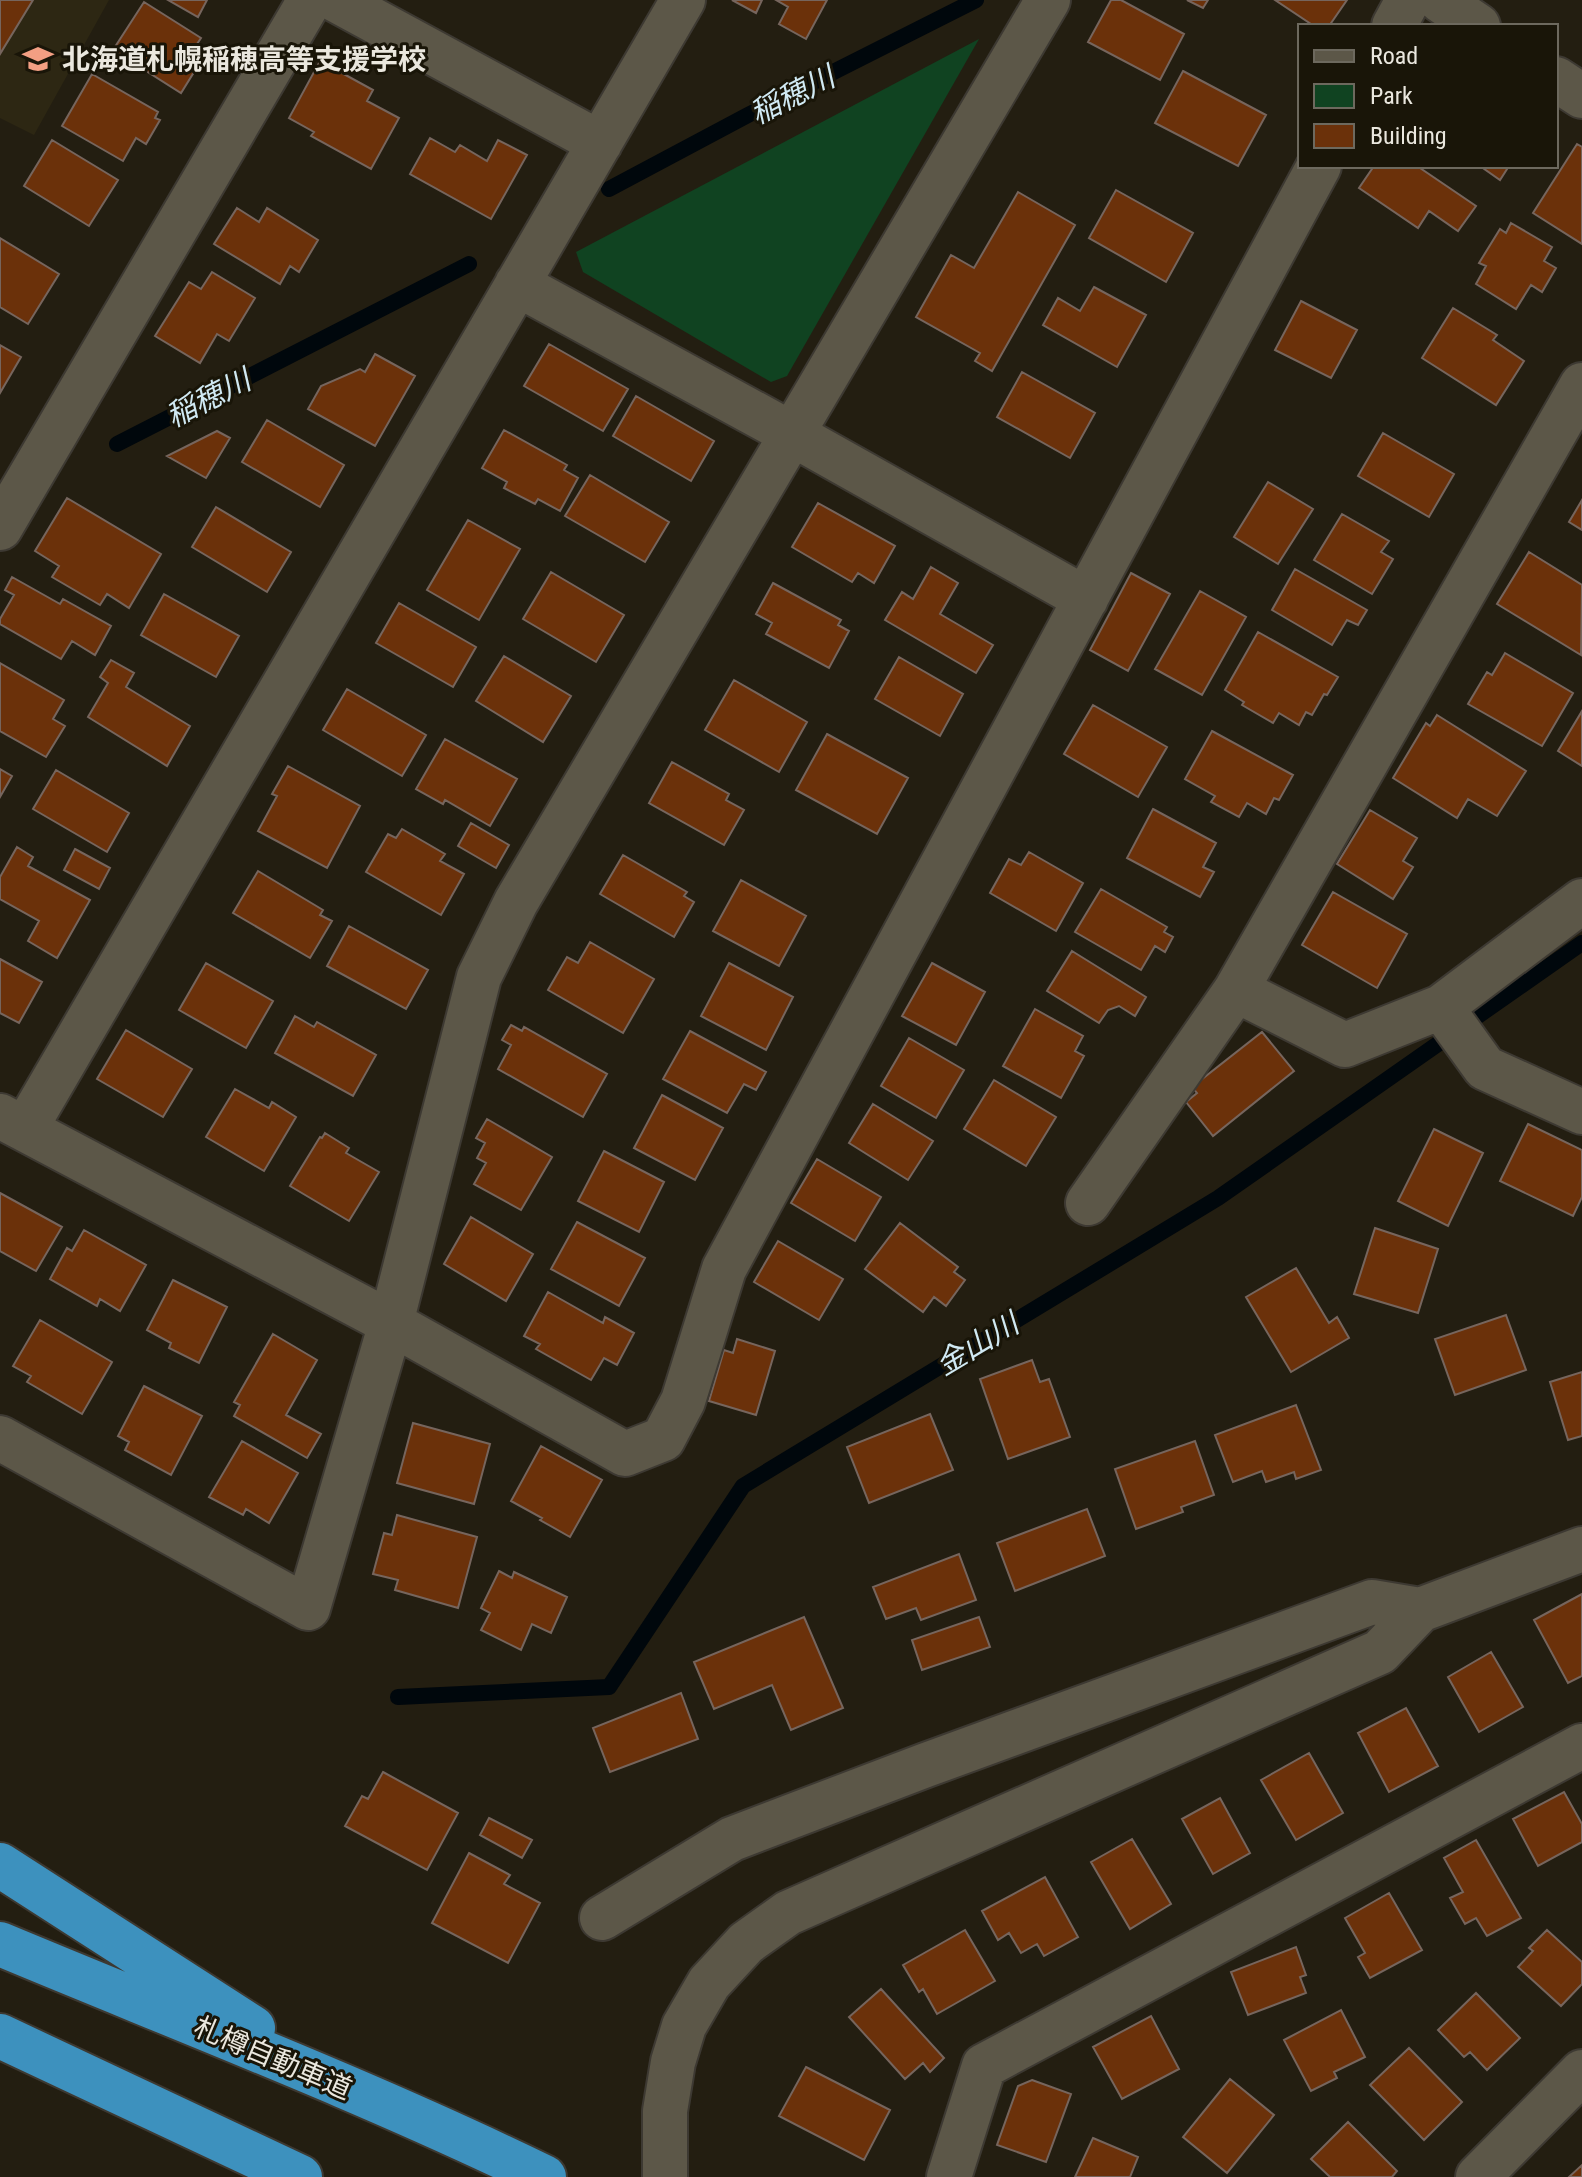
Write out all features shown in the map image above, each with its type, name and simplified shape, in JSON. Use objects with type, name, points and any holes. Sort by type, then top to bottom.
[{"type":"highway","points":[[0,1865],[344,2088]]},
{"type":"highway","name":"札樽自動車道","points":[[0,1944],[344,2088],[544,2177]]},
{"type":"highway","points":[[0,2036],[300,2177]]},
{"type":"street","points":[[0,528],[310,0]]},
{"type":"street","points":[[336,0],[600,143]]},
{"type":"street","points":[[683,0],[517,284],[13,1122],[391,1323],[625,1454],[663,1439],[683,1401],[724,1269],[1318,168]]},
{"type":"street","points":[[0,1438],[308,1608],[391,1323],[479,977],[516,902],[1048,0]]},
{"type":"street","points":[[1395,24],[1408,0]]},
{"type":"street","points":[[1440,0],[1475,24]]},
{"type":"street","points":[[1558,80],[1582,96]]},
{"type":"street","points":[[517,284],[1086,599]]},
{"type":"street","points":[[1088,1203],[1236,990],[1582,385]]},
{"type":"street","points":[[1236,990],[1345,1045],[1441,1007],[1582,901]]},
{"type":"street","points":[[1441,1007],[1485,1068],[1582,1112]]},
{"type":"street","points":[[665,2177],[665,2111],[673,2062],[684,2026],[709,1983],[746,1943],[788,1913],[1380,1652],[1420,1610],[1582,1549]]},
{"type":"street","points":[[602,1918],[732,1839],[911,1770],[1372,1602],[1420,1610]]},
{"type":"street","points":[[949,2177],[984,2066],[1582,1746]]},
{"type":"street","points":[[1478,2177],[1582,2072]]},
{"type":"shaded area","name":"北海道札幌稲穂高等支援学校","points":[[0,0],[109,0],[34,135],[0,118]]},
{"type":"green space","points":[[979,39],[787,376],[771,382],[583,272],[576,252]]},
{"type":"building","points":[[0,0],[33,0],[0,54]]},
{"type":"building","points":[[168,0],[207,0],[198,17]]},
{"type":"building","points":[[732,0],[762,0],[756,13]]},
{"type":"building","points":[[776,0],[827,0],[806,39],[779,24],[788,7]]},
{"type":"building","points":[[1111,0],[1121,0],[1184,34],[1160,80],[1088,42]]},
{"type":"building","points":[[1187,0],[1208,0],[1203,8]]},
{"type":"building","points":[[1275,0],[1347,0],[1330,24],[1311,24]]},
{"type":"building","points":[[144,2],[201,38],[193,50],[204,56],[181,93],[113,50]]},
{"type":"building","points":[[320,61],[373,90],[367,101],[399,118],[371,169],[311,136],[314,132],[289,118]]},
{"type":"building","points":[[1183,71],[1266,115],[1238,166],[1155,123]]},
{"type":"building","points":[[92,74],[158,112],[155,118],[160,120],[146,144],[136,138],[123,161],[62,126]]},
{"type":"building","points":[[430,138],[455,152],[460,145],[487,161],[498,140],[527,155],[491,219],[410,174]]},
{"type":"building","points":[[52,140],[118,180],[89,226],[24,186]]},
{"type":"building","points":[[1577,144],[1582,147],[1582,244],[1533,213]]},
{"type":"building","points":[[1373,168],[1420,168],[1476,206],[1458,231],[1429,211],[1418,228],[1359,188]]},
{"type":"building","points":[[1483,168],[1508,168],[1500,180]]},
{"type":"building","points":[[1116,190],[1193,233],[1166,282],[1089,238]]},
{"type":"building","points":[[1018,192],[1075,225],[992,371],[975,361],[980,353],[916,317],[951,255],[974,268]]},
{"type":"building","points":[[237,208],[259,222],[267,208],[318,240],[299,272],[290,266],[280,284],[214,244]]},
{"type":"building","points":[[1511,223],[1552,247],[1544,261],[1556,268],[1542,292],[1531,285],[1516,309],[1476,284],[1486,266],[1479,263],[1500,229],[1506,233]]},
{"type":"building","points":[[0,238],[59,274],[28,324],[0,307]]},
{"type":"building","points":[[212,272],[255,298],[229,341],[217,334],[200,363],[155,336],[189,282],[201,289]]},
{"type":"building","points":[[1094,287],[1146,315],[1117,367],[1043,325],[1058,298],[1080,311]]},
{"type":"building","points":[[1301,301],[1357,330],[1331,378],[1275,350]]},
{"type":"building","points":[[1453,308],[1497,335],[1493,340],[1524,361],[1496,405],[1422,358]]},
{"type":"building","points":[[549,344],[628,389],[603,431],[524,386]]},
{"type":"building","points":[[0,345],[21,357],[0,393]]},
{"type":"building","points":[[375,354],[415,376],[375,446],[308,409],[321,386],[360,369],[365,372]]},
{"type":"building","points":[[1022,372],[1095,413],[1070,458],[997,417]]},
{"type":"building","points":[[636,396],[714,441],[691,481],[613,436]]},
{"type":"building","points":[[267,420],[344,465],[320,507],[242,462]]},
{"type":"building","points":[[504,430],[567,465],[564,470],[578,478],[560,511],[538,499],[535,504],[504,488],[507,482],[482,468]]},
{"type":"building","points":[[217,431],[230,438],[206,478],[167,456]]},
{"type":"building","points":[[1383,433],[1454,474],[1429,517],[1358,476]]},
{"type":"building","points":[[590,475],[669,522],[645,562],[565,516]]},
{"type":"building","points":[[1268,482],[1313,509],[1278,564],[1234,537]]},
{"type":"building","points":[[67,498],[161,554],[129,608],[107,594],[100,605],[52,577],[59,566],[35,551]]},
{"type":"building","points":[[1582,500],[1582,530],[1569,522]]},
{"type":"building","points":[[818,503],[895,546],[874,583],[858,573],[852,582],[792,547]]},
{"type":"building","points":[[216,507],[291,552],[267,592],[192,547]]},
{"type":"building","points":[[1342,514],[1389,541],[1381,552],[1393,559],[1372,594],[1314,560]]},
{"type":"building","points":[[468,520],[520,549],[479,620],[427,590]]},
{"type":"building","points":[[1529,552],[1582,585],[1581,655],[1497,604]]},
{"type":"building","points":[[931,567],[958,583],[940,614],[993,645],[976,673],[885,620],[902,592],[913,599]]},
{"type":"building","points":[[1295,569],[1367,610],[1358,625],[1347,620],[1332,645],[1272,610]]},
{"type":"building","points":[[551,572],[624,615],[596,662],[523,619]]},
{"type":"building","points":[[1131,573],[1170,594],[1128,671],[1090,650]]},
{"type":"building","points":[[12,577],[60,604],[63,599],[111,626],[95,655],[72,641],[61,659],[0,624],[14,595],[5,590]]},
{"type":"building","points":[[773,583],[841,620],[838,625],[849,631],[829,668],[766,634],[772,623],[756,614]]},
{"type":"building","points":[[1200,591],[1246,617],[1202,695],[1155,669]]},
{"type":"building","points":[[164,594],[239,636],[216,677],[141,635]]},
{"type":"building","points":[[399,603],[476,647],[453,687],[376,643]]},
{"type":"building","points":[[1258,632],[1338,677],[1312,715],[1306,712],[1299,725],[1279,713],[1273,723],[1242,705],[1244,702],[1225,690]]},
{"type":"building","points":[[1505,653],[1573,693],[1542,746],[1468,704],[1487,672],[1492,675]]},
{"type":"building","points":[[504,656],[571,696],[543,742],[476,701]]},
{"type":"building","points":[[899,657],[963,694],[940,736],[875,699]]},
{"type":"building","points":[[111,660],[134,673],[126,687],[190,726],[167,766],[88,717],[108,683],[100,677]]},
{"type":"building","points":[[0,663],[64,700],[53,719],[65,726],[46,757],[0,731]]},
{"type":"building","points":[[734,680],[807,722],[779,772],[705,730]]},
{"type":"building","points":[[347,689],[426,735],[402,776],[323,730]]},
{"type":"building","points":[[1093,705],[1167,747],[1138,797],[1064,754]]},
{"type":"building","points":[[1582,711],[1582,766],[1558,751]]},
{"type":"building","points":[[1437,715],[1526,771],[1497,816],[1468,799],[1457,818],[1393,778],[1426,723],[1430,726]]},
{"type":"building","points":[[1212,731],[1293,775],[1279,800],[1274,798],[1266,814],[1247,803],[1239,817],[1211,802],[1215,796],[1185,779]]},
{"type":"building","points":[[827,734],[908,778],[877,834],[796,790]]},
{"type":"building","points":[[445,739],[517,779],[490,826],[445,800],[443,804],[416,789]]},
{"type":"building","points":[[672,762],[729,794],[726,800],[744,810],[724,845],[649,803]]},
{"type":"building","points":[[288,766],[360,806],[327,868],[258,831],[277,796],[272,794]]},
{"type":"building","points":[[0,769],[12,776],[0,797]]},
{"type":"building","points":[[56,770],[129,813],[107,852],[33,809]]},
{"type":"building","points":[[1153,809],[1216,843],[1203,867],[1214,872],[1200,897],[1127,858]]},
{"type":"building","points":[[1370,810],[1417,838],[1403,861],[1413,867],[1393,899],[1337,864]]},
{"type":"building","points":[[471,823],[509,845],[496,868],[458,846]]},
{"type":"building","points":[[402,829],[445,854],[440,861],[464,874],[441,915],[366,872],[388,834],[396,838]]},
{"type":"building","points":[[17,847],[33,857],[28,866],[90,900],[57,958],[28,941],[39,921],[0,899],[0,877]]},
{"type":"building","points":[[75,849],[110,868],[99,889],[64,870]]},
{"type":"building","points":[[1029,852],[1083,883],[1056,931],[990,893],[1009,859],[1021,865]]},
{"type":"building","points":[[623,855],[687,892],[684,896],[694,902],[674,937],[600,894]]},
{"type":"building","points":[[258,871],[323,910],[320,915],[332,921],[310,958],[233,913]]},
{"type":"building","points":[[741,880],[806,916],[779,966],[713,931]]},
{"type":"building","points":[[1101,889],[1167,927],[1164,932],[1173,937],[1165,952],[1155,946],[1141,970],[1075,932]]},
{"type":"building","points":[[1333,892],[1407,934],[1377,988],[1302,945]]},
{"type":"building","points":[[349,926],[428,970],[406,1009],[327,966]]},
{"type":"building","points":[[590,942],[654,979],[623,1033],[548,990],[567,957],[578,963]]},
{"type":"building","points":[[1072,951],[1146,997],[1135,1016],[1119,1006],[1108,1010],[1099,1023],[1047,991]]},
{"type":"building","points":[[0,959],[42,982],[19,1023],[0,1013]]},
{"type":"building","points":[[206,963],[273,1001],[246,1048],[179,1010]]},
{"type":"building","points":[[729,963],[793,997],[766,1050],[701,1016]]},
{"type":"building","points":[[932,963],[985,992],[956,1045],[902,1016]]},
{"type":"building","points":[[1035,1009],[1083,1036],[1075,1051],[1084,1056],[1061,1098],[1003,1066]]},
{"type":"building","points":[[295,1016],[314,1027],[317,1022],[376,1055],[353,1096],[275,1053]]},
{"type":"building","points":[[511,1025],[522,1031],[524,1027],[607,1074],[583,1117],[498,1069],[511,1045],[502,1040]]},
{"type":"building","points":[[126,1030],[192,1069],[163,1117],[97,1079]]},
{"type":"building","points":[[690,1031],[766,1072],[756,1090],[744,1084],[727,1113],[663,1079]]},
{"type":"building","points":[[1262,1032],[1294,1071],[1213,1136],[1186,1102],[1197,1093],[1192,1087]]},
{"type":"building","points":[[909,1038],[964,1070],[936,1118],[881,1086]]},
{"type":"building","points":[[994,1080],[1056,1117],[1026,1166],[964,1129]]},
{"type":"building","points":[[235,1089],[269,1108],[272,1102],[296,1117],[264,1171],[206,1137]]},
{"type":"building","points":[[662,1095],[723,1128],[695,1180],[634,1148]]},
{"type":"building","points":[[873,1104],[933,1141],[908,1180],[849,1143]]},
{"type":"building","points":[[487,1119],[552,1157],[521,1210],[474,1184],[486,1163],[477,1158],[485,1143],[476,1138]]},
{"type":"building","points":[[1528,1124],[1582,1150],[1582,1197],[1573,1216],[1500,1181]]},
{"type":"building","points":[[1434,1129],[1483,1153],[1448,1226],[1398,1201]]},
{"type":"building","points":[[325,1133],[349,1148],[346,1153],[379,1172],[349,1221],[290,1186]]},
{"type":"building","points":[[604,1151],[664,1182],[639,1232],[578,1201]]},
{"type":"building","points":[[817,1159],[881,1197],[855,1241],[791,1203]]},
{"type":"building","points":[[0,1193],[62,1227],[36,1271],[0,1251]]},
{"type":"building","points":[[471,1217],[533,1254],[506,1301],[444,1264]]},
{"type":"building","points":[[577,1222],[645,1258],[619,1306],[551,1269]]},
{"type":"building","points":[[900,1223],[958,1267],[954,1272],[965,1280],[946,1306],[934,1297],[923,1312],[865,1269]]},
{"type":"building","points":[[1375,1228],[1438,1249],[1418,1313],[1354,1294]]},
{"type":"building","points":[[84,1230],[146,1265],[120,1311],[100,1299],[97,1306],[50,1279],[67,1248],[72,1251]]},
{"type":"building","points":[[778,1241],[843,1279],[819,1320],[754,1282]]},
{"type":"building","points":[[1296,1268],[1329,1323],[1337,1317],[1349,1338],[1291,1372],[1246,1297]]},
{"type":"building","points":[[173,1280],[227,1307],[199,1363],[169,1348],[171,1343],[147,1330]]},
{"type":"building","points":[[548,1292],[603,1323],[605,1317],[634,1333],[617,1365],[604,1358],[591,1380],[536,1349],[540,1344],[524,1336]]},
{"type":"building","points":[[1506,1315],[1526,1370],[1455,1395],[1435,1339]]},
{"type":"building","points":[[40,1320],[112,1362],[82,1414],[27,1382],[31,1376],[13,1366]]},
{"type":"building","points":[[273,1334],[317,1360],[286,1415],[321,1434],[307,1458],[234,1416],[240,1405],[234,1402]]},
{"type":"building","points":[[737,1339],[775,1351],[756,1415],[709,1401],[724,1350],[733,1353]]},
{"type":"building","points":[[1032,1360],[1040,1382],[1049,1379],[1070,1437],[1008,1459],[980,1379]]},
{"type":"building","points":[[1582,1372],[1582,1436],[1568,1440],[1550,1382]]},
{"type":"building","points":[[144,1386],[202,1416],[171,1475],[125,1450],[129,1442],[118,1436]]},
{"type":"building","points":[[1296,1405],[1321,1470],[1296,1479],[1294,1472],[1266,1482],[1262,1471],[1233,1482],[1215,1435]]},
{"type":"building","points":[[930,1414],[953,1470],[869,1503],[847,1447]]},
{"type":"building","points":[[413,1423],[490,1444],[474,1504],[397,1483]]},
{"type":"building","points":[[242,1441],[298,1473],[269,1523],[246,1509],[243,1515],[209,1497]]},
{"type":"building","points":[[1195,1441],[1214,1495],[1181,1507],[1183,1512],[1136,1529],[1115,1469]]},
{"type":"building","points":[[541,1446],[602,1480],[570,1537],[511,1501]]},
{"type":"building","points":[[1087,1509],[1105,1556],[1015,1591],[997,1543]]},
{"type":"building","points":[[397,1515],[477,1537],[458,1608],[395,1590],[398,1580],[373,1574],[384,1533],[392,1535]]},
{"type":"building","points":[[959,1554],[976,1600],[921,1620],[916,1608],[886,1619],[873,1587]]},
{"type":"building","points":[[499,1571],[512,1578],[514,1572],[567,1597],[551,1633],[532,1624],[521,1650],[481,1630],[490,1613],[481,1608]]},
{"type":"building","points":[[1582,1594],[1582,1676],[1568,1683],[1534,1620]]},
{"type":"building","points":[[804,1617],[843,1708],[791,1730],[772,1685],[714,1709],[694,1662]]},
{"type":"building","points":[[979,1617],[990,1647],[922,1670],[912,1640]]},
{"type":"building","points":[[1491,1652],[1523,1707],[1479,1732],[1448,1677]]},
{"type":"building","points":[[681,1693],[698,1739],[610,1772],[593,1728]]},
{"type":"building","points":[[1406,1708],[1438,1766],[1389,1792],[1358,1733]]},
{"type":"building","points":[[1309,1753],[1343,1813],[1296,1840],[1261,1780]]},
{"type":"building","points":[[383,1772],[458,1813],[427,1870],[345,1826],[362,1796],[368,1799]]},
{"type":"building","points":[[1564,1792],[1582,1824],[1582,1842],[1538,1866],[1513,1819]]},
{"type":"building","points":[[1220,1798],[1250,1853],[1213,1874],[1182,1819]]},
{"type":"building","points":[[489,1818],[532,1840],[522,1858],[480,1835]]},
{"type":"building","points":[[1132,1839],[1171,1904],[1130,1929],[1091,1862]]},
{"type":"building","points":[[1476,1840],[1521,1918],[1487,1936],[1476,1918],[1465,1924],[1450,1898],[1463,1892],[1444,1858]]},
{"type":"building","points":[[469,1853],[510,1875],[504,1884],[540,1903],[508,1963],[432,1923]]},
{"type":"building","points":[[1045,1877],[1078,1937],[1044,1956],[1037,1944],[1021,1953],[1009,1933],[998,1940],[982,1911]]},
{"type":"building","points":[[1389,1893],[1422,1950],[1370,1978],[1358,1957],[1365,1953],[1345,1918]]},
{"type":"building","points":[[965,1930],[995,1981],[937,2014],[923,1989],[919,1992],[903,1965]]},
{"type":"building","points":[[1547,1930],[1582,1962],[1582,1984],[1561,2006],[1518,1967],[1533,1951],[1529,1948]]},
{"type":"building","points":[[1296,1947],[1306,1975],[1300,1977],[1306,1993],[1248,2015],[1231,1972]]},
{"type":"building","points":[[881,1989],[944,2058],[930,2072],[923,2063],[905,2079],[849,2017]]},
{"type":"building","points":[[1476,1993],[1520,2038],[1487,2070],[1470,2052],[1464,2057],[1438,2030]]},
{"type":"building","points":[[1341,2010],[1365,2057],[1334,2072],[1337,2078],[1311,2091],[1284,2040]]},
{"type":"building","points":[[1151,2016],[1179,2069],[1122,2099],[1093,2047]]},
{"type":"building","points":[[1409,2048],[1462,2102],[1424,2140],[1370,2085]]},
{"type":"building","points":[[806,2067],[890,2110],[864,2160],[779,2116]]},
{"type":"building","points":[[1230,2079],[1274,2115],[1227,2173],[1183,2137]]},
{"type":"building","points":[[1032,2080],[1071,2094],[1046,2162],[997,2145],[1018,2086]]},
{"type":"building","points":[[1348,2122],[1397,2171],[1392,2177],[1330,2177],[1311,2159]]},
{"type":"building","points":[[1093,2138],[1138,2157],[1130,2177],[1075,2177]]},
{"type":"building","points":[[1582,2165],[1582,2177],[1569,2177]]},
{"type":"waterway","name":"稲穂川","points":[[609,189],[976,0]]},
{"type":"waterway","name":"稲穂川","points":[[117,444],[469,264]]},
{"type":"waterway","name":"金山川","points":[[398,1697],[609,1687],[743,1486],[1218,1198],[1582,943]]},
{"type":"place","name":"北海道札幌稲穂高等支援学校","points":[[38,59]]}]
